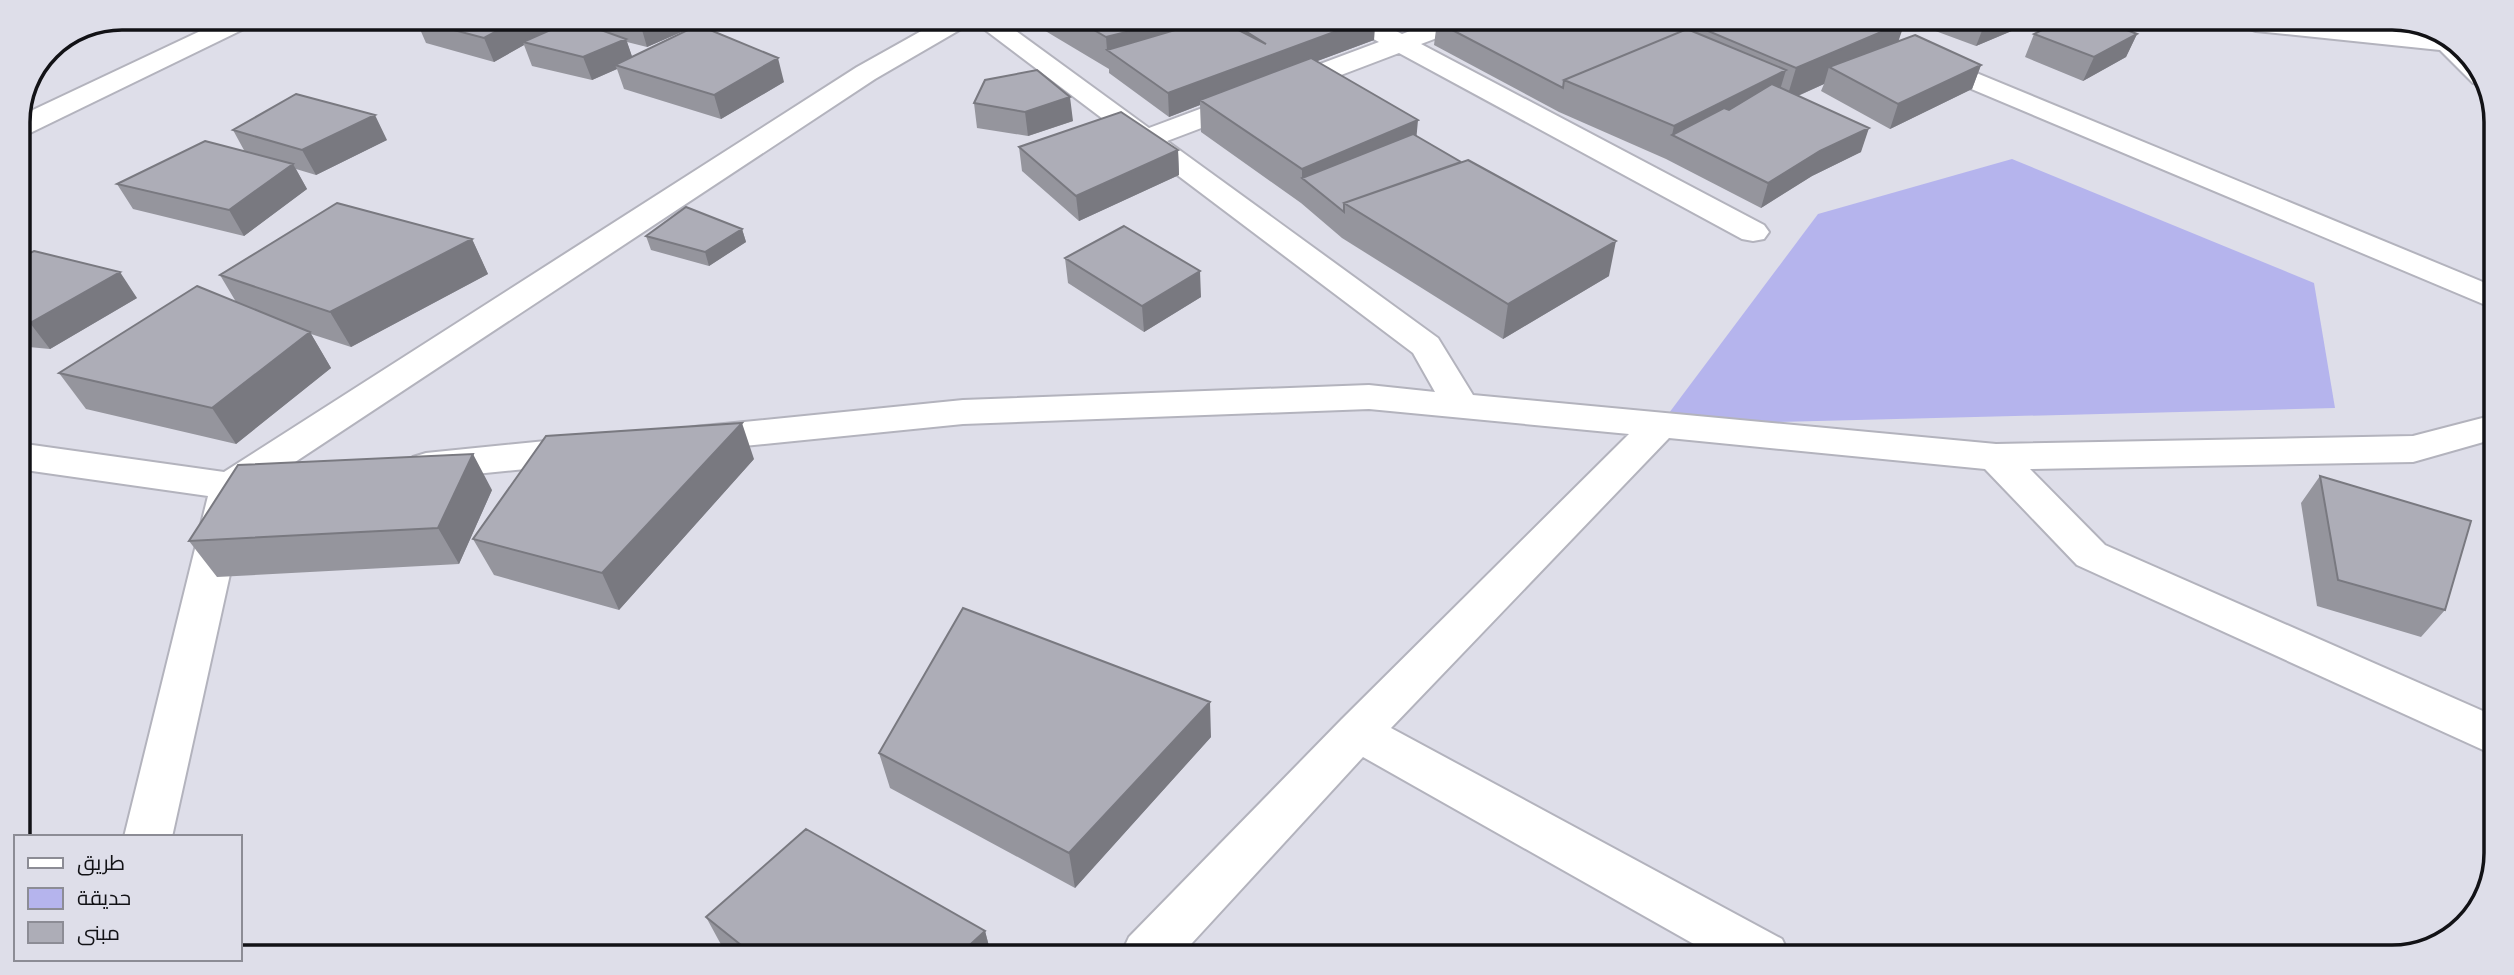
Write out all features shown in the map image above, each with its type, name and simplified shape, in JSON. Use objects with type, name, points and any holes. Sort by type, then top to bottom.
[{"type":"street","points":[[30,122],[222,30]]},
{"type":"street","points":[[148,835],[230,486],[866,73],[941,30]]},
{"type":"street","points":[[999,30],[1426,346],[1462,406]]},
{"type":"street","points":[[1376,30],[1753,232]]},
{"type":"street","points":[[1146,139],[1435,30]]},
{"type":"street","points":[[2372,30],[2410,32]]},
{"type":"street","points":[[1900,49],[2484,294]]},
{"type":"street","points":[[659,443],[963,412],[1369,397],[1996,457],[2413,449],[2484,430]]},
{"type":"street","points":[[1156,945],[1359,732],[1660,425]]},
{"type":"street","points":[[396,469],[617,447]]},
{"type":"street","points":[[1996,457],[2091,555],[2484,731]]},
{"type":"street","points":[[30,458],[230,486],[313,478]]},
{"type":"street","points":[[1359,732],[1745,945]]},
{"type":"green space","points":[[2012,159],[2314,283],[2335,408],[1660,425],[1818,214]]},
{"type":"building","points":[[454,30],[499,30],[484,38]]},
{"type":"building","points":[[550,30],[601,30],[626,39],[583,57],[523,42]]},
{"type":"building","points":[[688,30],[710,30],[778,58],[714,95],[615,65]]},
{"type":"building","points":[[1094,30],[1134,30],[1106,37]]},
{"type":"building","points":[[1175,30],[1239,30],[1266,44],[1244,30],[1340,30],[1168,93],[1107,50]]},
{"type":"building","points":[[1452,30],[1685,30],[1564,80],[1563,88]]},
{"type":"building","points":[[1685,30],[1786,70],[1674,126],[1564,80]]},
{"type":"building","points":[[1706,30],[1886,30],[1796,68]]},
{"type":"building","points":[[2042,30],[2127,30],[2137,34],[2094,57],[2034,34]]},
{"type":"building","points":[[1915,35],[1981,65],[1898,104],[1829,67]]},
{"type":"building","points":[[1311,58],[1418,120],[1302,169],[1200,100]]},
{"type":"building","points":[[1037,70],[1070,97],[1025,112],[974,103],[985,80]]},
{"type":"building","points":[[1772,84],[1869,128],[1820,151],[1768,183],[1672,135],[1724,108],[1729,110]]},
{"type":"building","points":[[296,94],[375,115],[302,150],[233,130]]},
{"type":"building","points":[[1121,112],[1178,150],[1076,196],[1019,147]]},
{"type":"building","points":[[1413,134],[1461,162],[1344,203],[1344,212],[1302,178]]},
{"type":"building","points":[[205,141],[293,164],[229,210],[117,184]]},
{"type":"building","points":[[1468,160],[1616,241],[1508,304],[1344,203]]},
{"type":"building","points":[[337,203],[472,239],[330,312],[220,275]]},
{"type":"building","points":[[686,207],[742,229],[705,252],[646,236]]},
{"type":"building","points":[[1124,226],[1200,271],[1142,306],[1065,258]]},
{"type":"building","points":[[34,251],[120,272],[30,323],[30,253]]},
{"type":"building","points":[[197,286],[310,332],[212,408],[59,373]]},
{"type":"building","points":[[742,423],[602,573],[473,539],[546,436]]},
{"type":"building","points":[[473,454],[438,528],[189,541],[238,465]]},
{"type":"building","points":[[2320,476],[2471,521],[2445,610],[2338,580]]},
{"type":"building","points":[[963,608],[1210,702],[1069,853],[879,753]]},
{"type":"building","points":[[806,829],[985,931],[970,945],[741,945],[706,917]]}]
